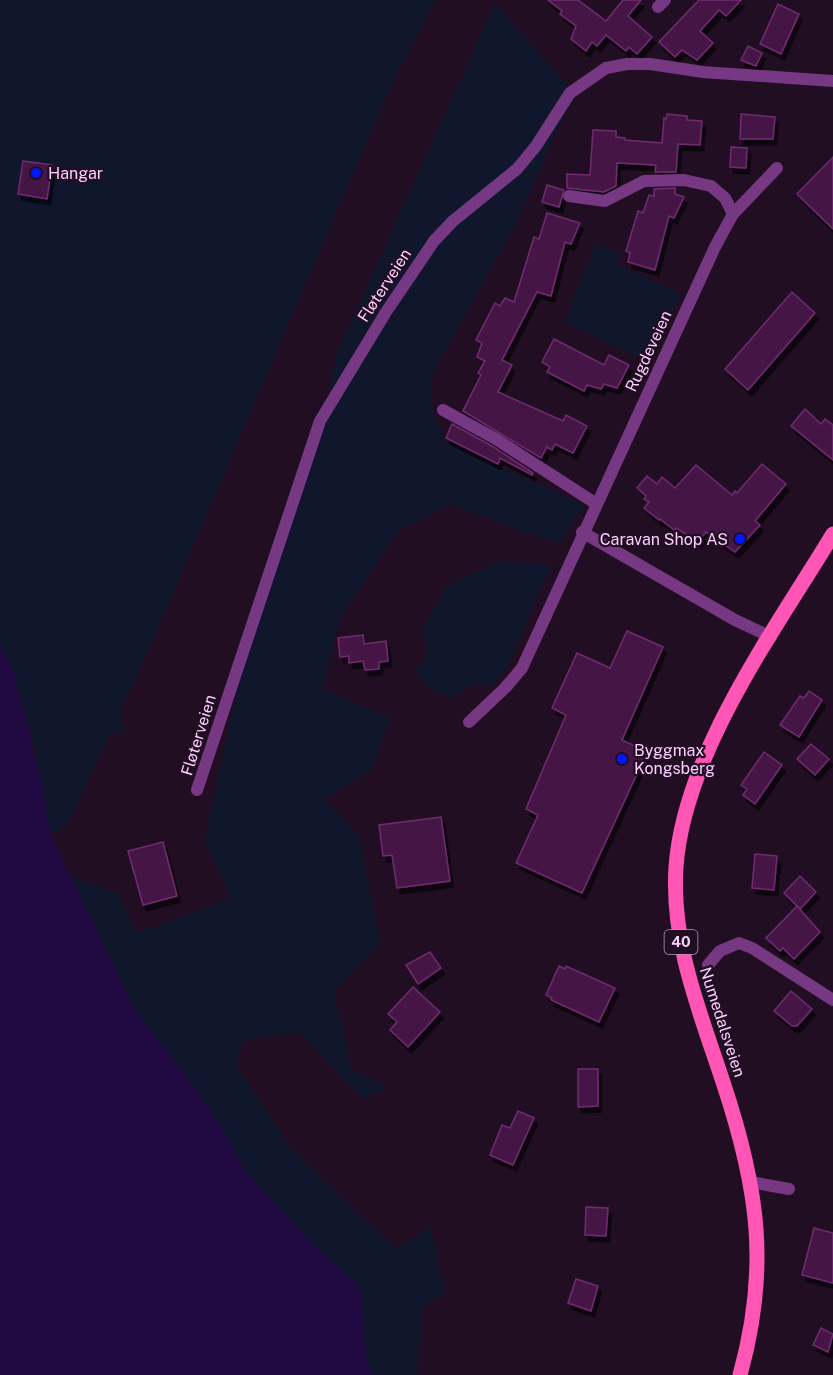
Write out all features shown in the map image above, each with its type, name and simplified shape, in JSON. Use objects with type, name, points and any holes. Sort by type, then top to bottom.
[{"type":"main road","name":"Numedalsveien","points":[[740,1375],[753,1320],[758,1284],[759,1246],[751,1182],[736,1122],[688,976],[677,923],[676,867],[686,813],[707,754],[771,637],[833,534]]},
{"type":"street","name":"Fløterveien","points":[[197,790],[320,421],[386,312],[434,241],[453,221],[517,169],[570,93],[606,68],[627,64],[650,64],[703,72],[833,81]]},
{"type":"street","name":"Rugdeveien","points":[[469,722],[505,688],[522,668],[595,503],[733,214],[777,168]]},
{"type":"street","points":[[569,196],[605,201],[644,181],[684,180],[711,186],[724,198],[733,214]]},
{"type":"street","points":[[443,410],[496,439],[595,503]]},
{"type":"street","points":[[582,532],[735,620],[771,637]]},
{"type":"street","points":[[708,965],[720,951],[739,943],[752,948],[833,1000]]},
{"type":"street","points":[[751,1182],[789,1189]]},
{"type":"shaded area","points":[[0,0],[435,0],[387,95],[153,640],[120,711],[124,732],[110,733],[66,827],[50,833],[37,761],[25,713],[0,645]]},
{"type":"shaded area","points":[[495,3],[576,95],[559,126],[518,220],[430,378],[433,411],[445,440],[584,506],[559,543],[526,533],[451,504],[398,531],[340,618],[322,689],[390,718],[371,770],[325,799],[358,834],[380,944],[334,991],[351,1069],[390,1088],[362,1098],[299,1032],[244,1040],[236,1065],[292,1150],[396,1249],[430,1227],[445,1293],[423,1308],[417,1375],[371,1375],[366,1355],[360,1287],[316,1247],[246,1173],[224,1131],[194,1086],[133,1007],[71,876],[118,893],[136,933],[231,899],[205,840],[240,676],[318,443],[336,355]]},
{"type":"shaded area","points":[[595,244],[620,252],[618,265],[681,294],[648,362],[565,322]]},
{"type":"shaded area","points":[[499,561],[551,565],[508,666],[491,686],[473,684],[450,698],[427,687],[416,671],[429,651],[423,630],[446,587]]},
{"type":"shaded area","points":[[0,645],[13,670],[42,785],[50,833],[133,1007],[194,1086],[224,1131],[246,1173],[316,1247],[360,1287],[366,1355],[371,1375],[0,1375]]},
{"type":"building","points":[[548,0],[578,0],[606,21],[623,0],[641,0],[628,16],[652,37],[637,54],[629,47],[626,51],[606,35],[597,46],[592,42],[586,51],[571,39],[576,26],[560,14],[562,11]]},
{"type":"building","points":[[699,0],[741,0],[726,16],[719,10],[700,31],[713,43],[697,60],[682,50],[675,57],[659,42]]},
{"type":"building","points":[[778,4],[799,14],[781,54],[760,44]]},
{"type":"building","points":[[748,46],[762,53],[756,66],[741,60]]},
{"type":"building","points":[[667,114],[687,116],[687,120],[702,121],[700,145],[678,144],[676,172],[655,172],[656,165],[617,163],[616,186],[604,192],[567,188],[567,174],[590,175],[593,130],[616,131],[616,137],[625,138],[625,140],[662,143],[664,118],[666,119]]},
{"type":"building","points":[[741,114],[775,117],[773,139],[740,139]]},
{"type":"building","points":[[731,147],[747,148],[746,168],[730,167]]},
{"type":"building","points":[[833,157],[833,229],[797,194]]},
{"type":"building","name":"Hangar","points":[[23,161],[52,165],[47,199],[18,194]]},
{"type":"building","points":[[547,185],[564,190],[559,207],[542,202]]},
{"type":"building","points":[[675,188],[675,194],[684,197],[674,218],[669,216],[655,270],[628,262],[630,253],[626,251],[638,211],[643,213],[649,195],[654,196],[654,189]]},
{"type":"building","points":[[547,213],[580,223],[571,244],[565,242],[551,296],[537,292],[502,360],[512,365],[498,392],[563,421],[566,415],[587,426],[573,453],[555,444],[552,450],[547,447],[541,458],[463,411],[481,375],[478,373],[485,361],[477,357],[482,343],[476,340],[495,303],[500,306],[505,298],[514,302],[534,237],[539,239]]},
{"type":"building","points":[[792,292],[815,313],[748,390],[725,369]]},
{"type":"building","points":[[554,339],[604,365],[609,355],[629,365],[617,388],[604,384],[601,389],[587,385],[584,391],[547,372],[550,367],[542,362]]},
{"type":"building","points":[[805,409],[821,424],[825,419],[833,425],[833,460],[791,426]]},
{"type":"building","points":[[452,424],[492,446],[533,473],[532,475],[500,458],[498,464],[446,438]]},
{"type":"building","points":[[762,464],[786,484],[755,521],[760,525],[735,552],[706,532],[698,542],[676,528],[674,530],[644,508],[649,502],[644,499],[646,496],[637,488],[647,476],[657,484],[662,477],[675,488],[696,465],[732,495],[735,491],[737,493]]},
{"type":"building","points":[[627,631],[663,647],[622,740],[647,752],[582,893],[516,863],[538,815],[526,809],[566,715],[552,708],[577,653],[610,668]]},
{"type":"building","points":[[363,635],[364,644],[386,641],[388,661],[379,662],[379,669],[365,670],[363,661],[349,663],[349,656],[340,657],[338,638]]},
{"type":"building","points":[[809,691],[822,700],[799,737],[780,725],[800,696],[804,698]]},
{"type":"building","points":[[811,744],[829,759],[815,775],[797,759]]},
{"type":"building","points":[[764,752],[782,765],[755,804],[743,795],[747,789],[741,785]]},
{"type":"building","points":[[441,817],[450,881],[397,888],[392,855],[383,856],[379,825]]},
{"type":"building","points":[[163,842],[177,896],[143,905],[128,851]]},
{"type":"building","points":[[755,854],[777,856],[774,890],[752,888]]},
{"type":"building","points":[[800,876],[816,892],[800,909],[784,893]]},
{"type":"building","points":[[797,906],[820,932],[794,959],[783,948],[780,951],[766,938]]},
{"type":"building","points":[[430,952],[441,968],[418,984],[406,965]]},
{"type":"building","points":[[559,966],[565,969],[566,966],[615,988],[599,1022],[551,1000],[552,998],[546,995]]},
{"type":"building","points":[[413,987],[440,1012],[408,1047],[390,1030],[397,1022],[388,1014]]},
{"type":"building","points":[[791,991],[812,1009],[797,1026],[792,1026],[774,1011]]},
{"type":"building","points":[[578,1069],[598,1069],[598,1106],[578,1107]]},
{"type":"building","points":[[518,1111],[534,1118],[513,1165],[490,1155],[502,1125],[510,1128]]},
{"type":"building","points":[[586,1207],[608,1208],[606,1236],[585,1235]]},
{"type":"building","points":[[814,1228],[833,1233],[833,1283],[802,1275]]},
{"type":"building","points":[[576,1279],[598,1286],[591,1311],[568,1303]]},
{"type":"building","points":[[821,1328],[833,1334],[828,1352],[813,1345]]},
{"type":"place","name":"Hangar","points":[[36,173]]},
{"type":"place","name":"Caravan Shop AS","points":[[740,539]]},
{"type":"place","name":"Byggmax Kongsberg","points":[[622,759]]}]
